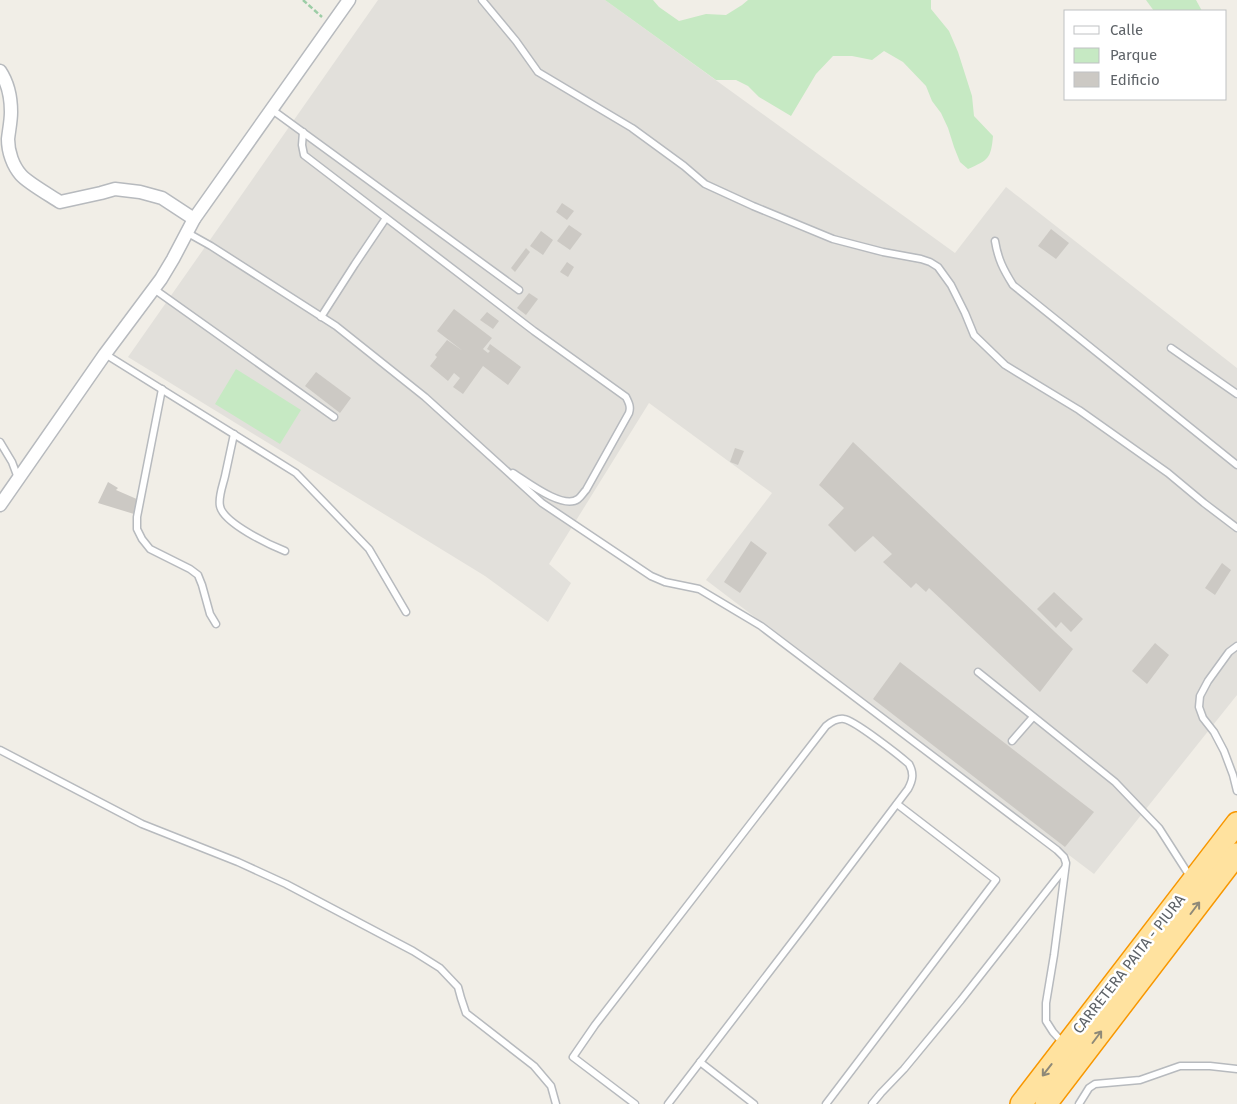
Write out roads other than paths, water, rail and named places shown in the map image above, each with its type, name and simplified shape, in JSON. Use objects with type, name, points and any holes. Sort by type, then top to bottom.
[{"type":"highway","name":"CARRETERA PAITA - PIURA","points":[[1020,1104],[1237,823]]},
{"type":"highway","name":"CARRETERA PAITA - PIURA","points":[[1046,1104],[1237,854]]},
{"type":"street","points":[[0,505],[154,289],[173,259],[194,219],[349,0]]},
{"type":"street","points":[[0,71],[11,97],[12,113],[8,140],[10,154],[22,176],[60,202],[115,189],[140,192],[162,198],[194,219]]},
{"type":"lane","points":[[482,0],[538,72],[632,128],[705,184],[833,239],[921,259],[938,267],[951,285],[974,335],[1005,365],[1087,415],[1168,473],[1237,528]]},
{"type":"lane","points":[[272,109],[519,290]]},
{"type":"lane","points":[[303,132],[302,145],[304,154],[534,331],[626,397],[629,402],[629,413],[586,490],[578,500],[569,502],[547,494],[497,462]]},
{"type":"lane","points":[[321,317],[386,218]]},
{"type":"lane","points":[[186,232],[336,326],[425,397],[542,503],[651,576],[666,582],[699,589],[760,626],[1057,850],[1064,857],[1066,863],[1046,1003],[1046,1021],[1066,1046]]},
{"type":"lane","points":[[995,241],[997,256],[1013,285],[1237,465]]},
{"type":"lane","points":[[154,289],[334,417]]},
{"type":"lane","points":[[1171,348],[1237,394]]},
{"type":"lane","points":[[106,354],[296,473],[369,550],[406,612]]},
{"type":"lane","points":[[162,389],[137,517],[137,529],[150,549],[198,575],[210,614],[216,624]]},
{"type":"lane","points":[[234,434],[220,494],[220,507],[229,521],[251,535],[285,552]]},
{"type":"lane","points":[[0,442],[12,462],[18,478]]},
{"type":"lane","points":[[1237,646],[1229,652],[1208,681],[1200,696],[1199,707],[1203,718],[1214,732],[1224,751],[1237,791]]},
{"type":"lane","points":[[978,672],[1115,782],[1159,828],[1193,880]]},
{"type":"lane","points":[[1012,741],[1033,717]]},
{"type":"lane","points":[[634,1104],[573,1057],[594,1025],[826,726],[841,718],[853,722],[909,764],[912,775],[911,783],[897,804],[668,1104]]},
{"type":"lane","points":[[0,750],[142,824],[238,862],[286,884],[413,951],[440,968],[458,987],[466,1014],[534,1066],[551,1086],[556,1104]]},
{"type":"lane","points":[[826,1104],[996,880],[897,804]]},
{"type":"lane","points":[[872,1104],[904,1069],[961,1000],[1065,868]]},
{"type":"lane","points":[[700,1062],[754,1104]]},
{"type":"lane","points":[[1079,1104],[1089,1088],[1096,1084],[1140,1080],[1180,1066],[1210,1066],[1237,1069]]}]
